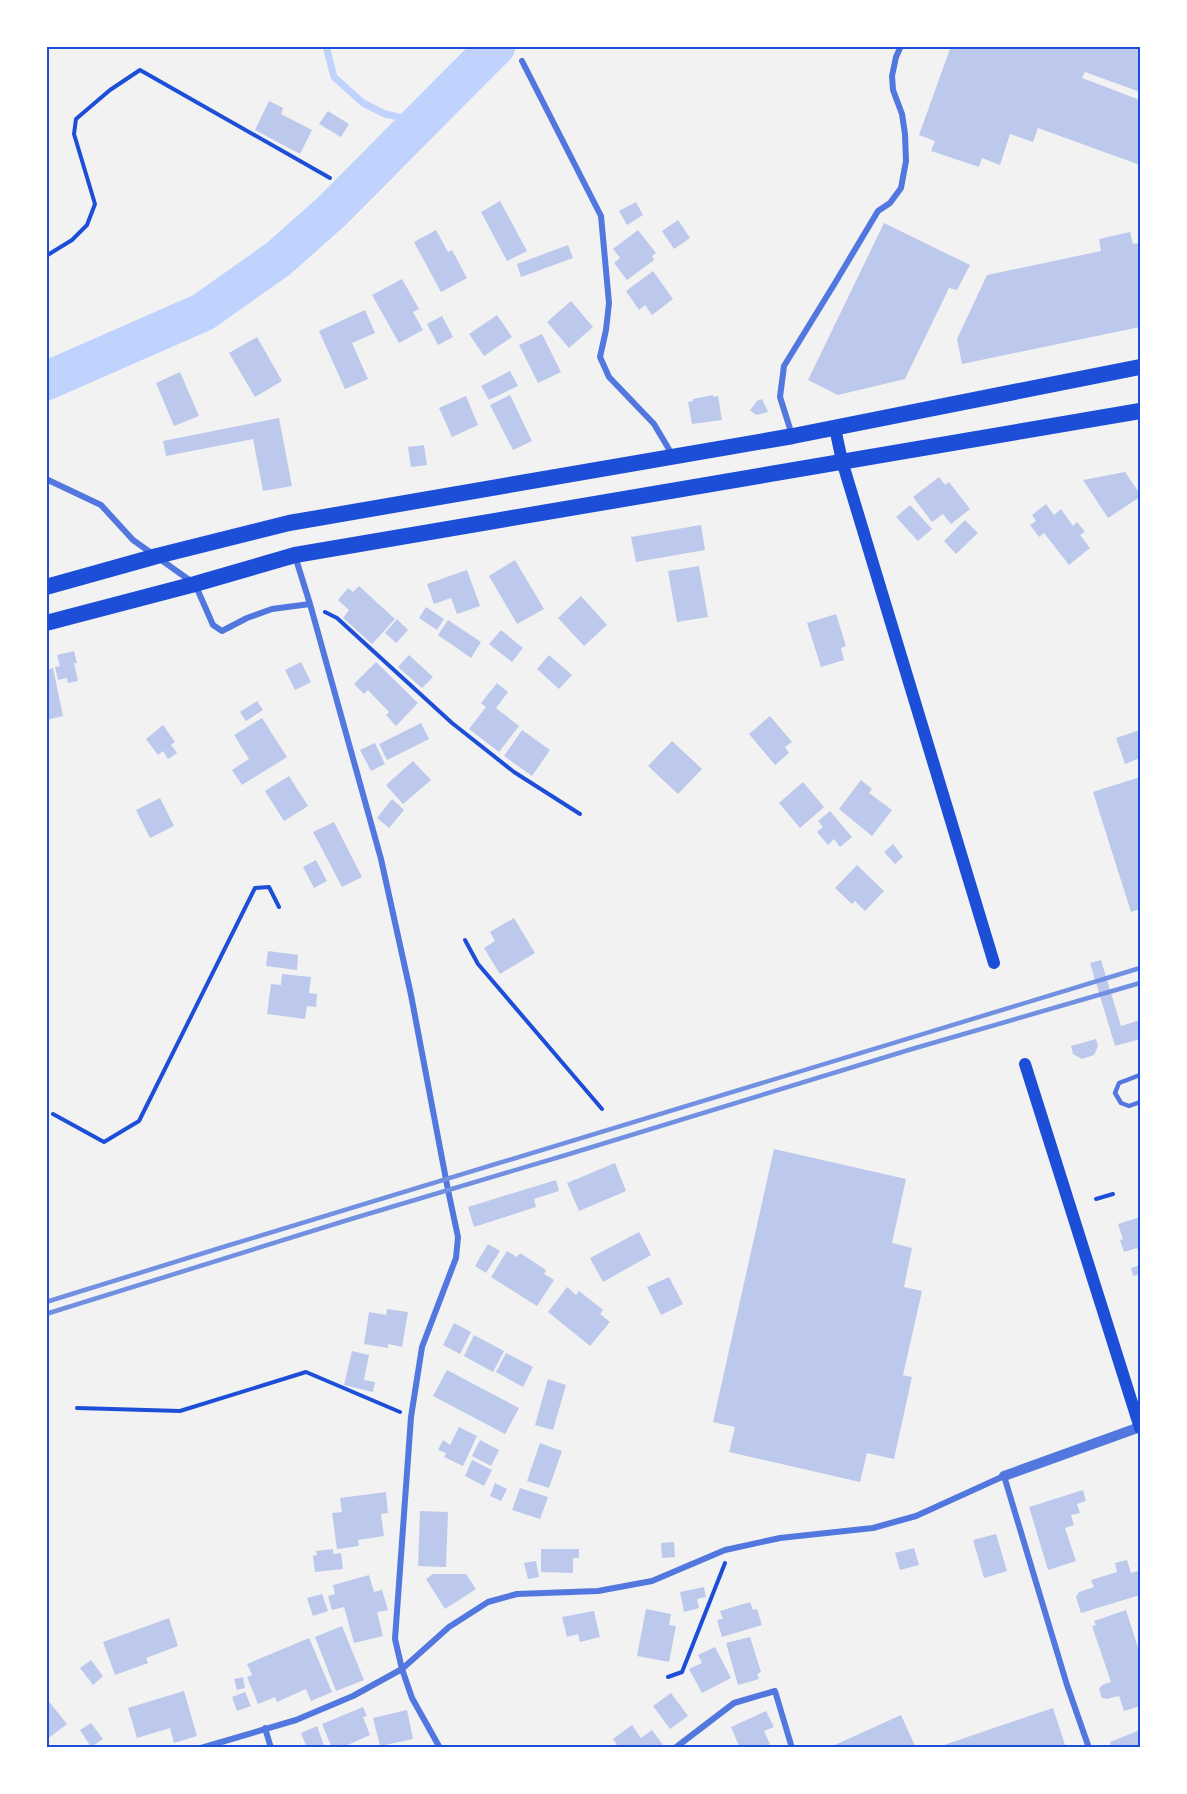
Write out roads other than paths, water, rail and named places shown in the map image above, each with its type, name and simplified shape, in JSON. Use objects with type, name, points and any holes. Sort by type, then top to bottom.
[{"type":"highway","points":[[46,587],[289,523],[793,436],[1140,367]]},
{"type":"highway","points":[[46,624],[295,555],[1140,411]]},
{"type":"main road","points":[[835,428],[842,461],[994,963]]},
{"type":"main road","points":[[1025,1064],[1140,1428]]},
{"type":"street","points":[[793,436],[780,397],[784,366],[878,211],[890,202],[901,188],[906,160],[905,134],[902,114],[893,90],[892,76],[901,46]]},
{"type":"street","points":[[522,61],[601,216],[609,303],[600,357],[609,377],[654,424],[674,456]]},
{"type":"street","points":[[46,479],[101,505],[133,540],[195,584],[213,625],[222,631],[247,618],[272,609],[310,604]]},
{"type":"street","points":[[295,555],[381,859],[411,994],[458,1237],[456,1257],[422,1347],[411,1417],[395,1640],[412,1698],[440,1748]]},
{"type":"street","points":[[201,1748],[296,1720],[353,1696],[402,1669],[449,1627],[488,1602],[517,1594],[598,1591],[652,1581],[725,1550],[780,1538],[873,1528],[916,1516],[1004,1476],[1140,1428]]},
{"type":"street","points":[[1004,1476],[1066,1685],[1089,1748]]},
{"type":"street","points":[[675,1748],[734,1703],[775,1691],[792,1748]]},
{"type":"street","points":[[265,1728],[271,1748]]},
{"type":"lane","points":[[1140,1076],[1119,1083],[1115,1093],[1121,1103],[1129,1106],[1140,1102]]},
{"type":"waterway","points":[[326,46],[334,77],[363,103],[385,114],[421,122]]},
{"type":"waterway","points":[[46,381],[203,312],[278,259],[331,212],[496,46]]},
{"type":"railway","points":[[46,1302],[1140,968]]},
{"type":"railway","points":[[46,1314],[912,1049],[1140,983]]}]
